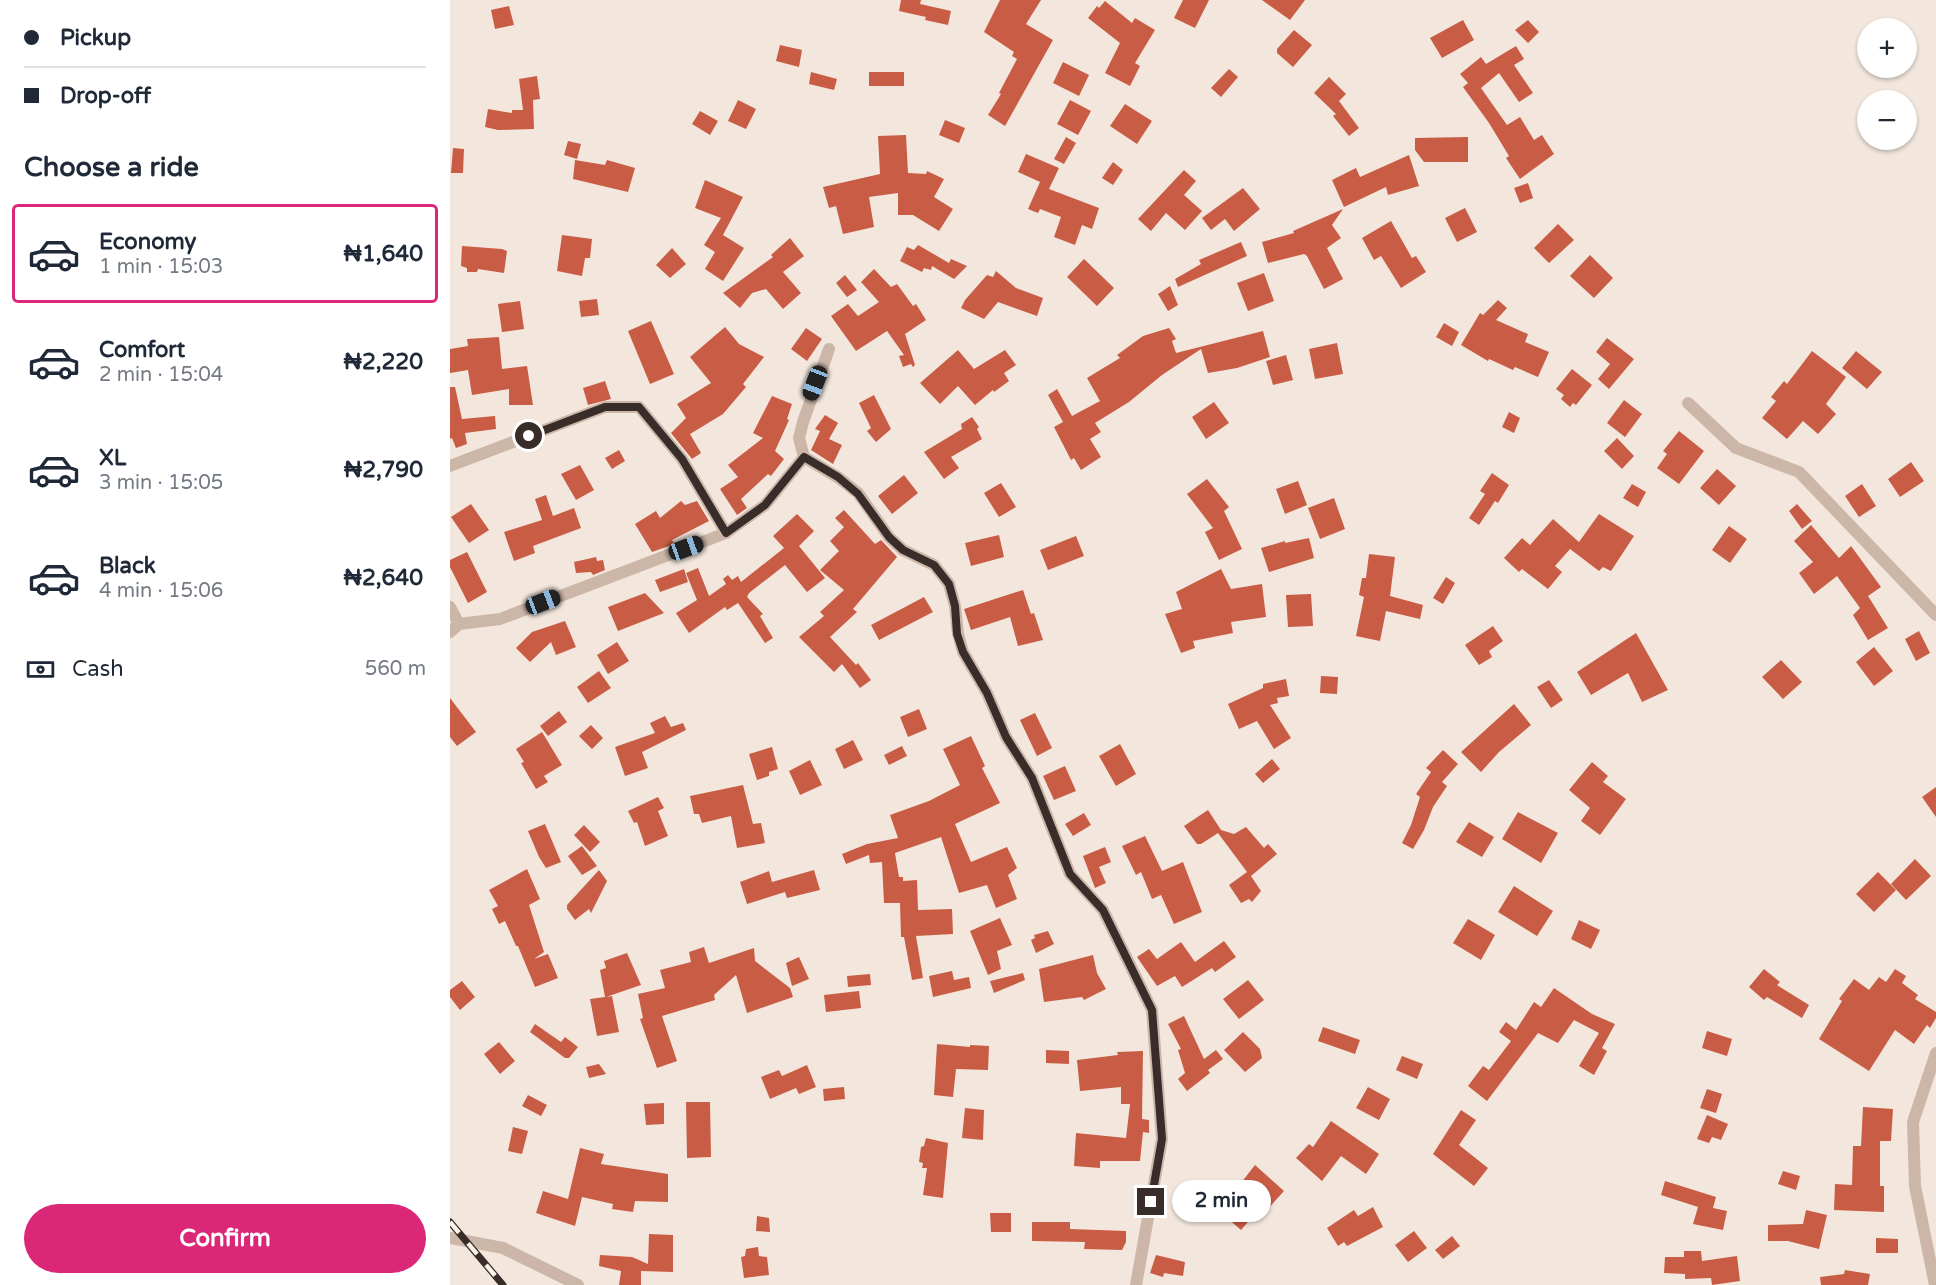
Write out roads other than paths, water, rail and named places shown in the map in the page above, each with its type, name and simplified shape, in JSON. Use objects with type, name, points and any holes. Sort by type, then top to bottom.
[{"type":"street","points":[[829,349],[802,422],[800,438],[804,457],[838,477],[858,494],[889,537],[903,550],[934,565],[949,584],[955,606],[957,634],[963,652],[987,693],[1006,737],[1032,778],[1070,874],[1103,910],[1152,1010],[1162,1139],[1136,1285]]},
{"type":"street","points":[[1688,403],[1736,448],[1799,472],[1936,615]]},
{"type":"street","points":[[450,466],[605,407],[639,407],[682,459],[726,533]]},
{"type":"street","points":[[450,607],[454,628],[500,619],[726,533],[765,505],[804,457]]},
{"type":"street","points":[[1935,1285],[1915,1186],[1913,1122],[1936,1053]]},
{"type":"street","points":[[450,1238],[503,1248],[578,1285]]},
{"type":"railway","points":[[450,1222],[503,1285]]}]
